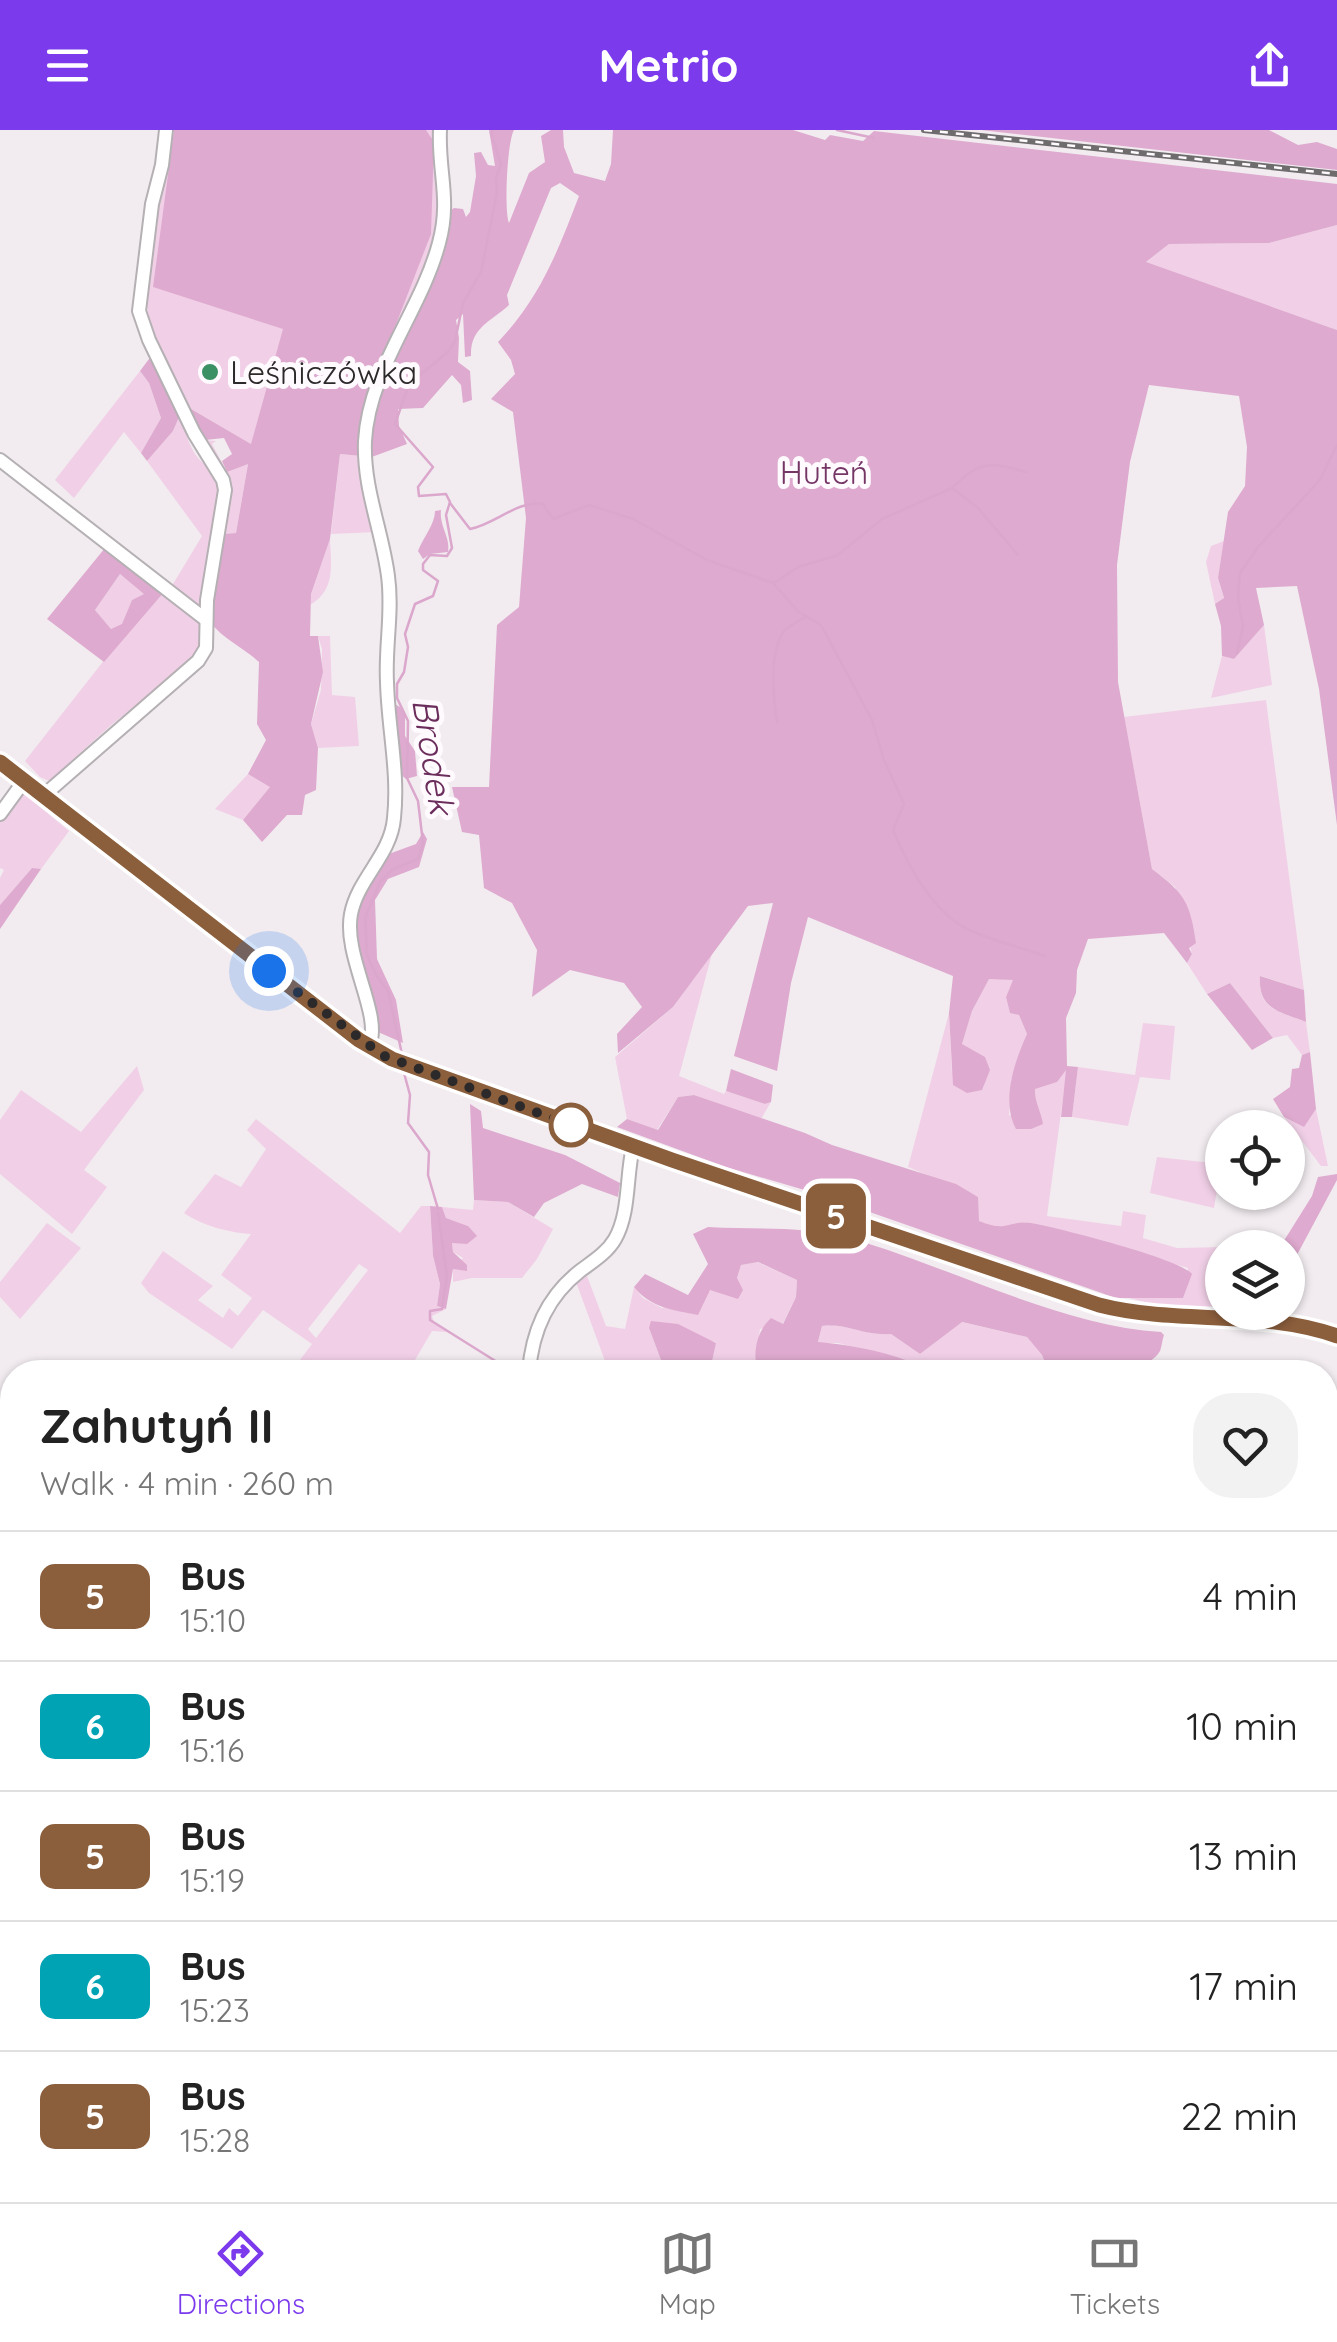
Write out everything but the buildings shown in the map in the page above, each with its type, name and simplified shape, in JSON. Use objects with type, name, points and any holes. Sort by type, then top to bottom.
[{"type":"main road","points":[[0,762],[369,1046],[424,1072],[1099,1305],[1151,1314],[1290,1324],[1337,1336]]},
{"type":"street","points":[[43,796],[198,662],[206,648],[205,619],[225,490],[148,340],[140,310],[152,204],[166,130]]},
{"type":"street","points":[[369,1046],[373,1029],[352,957],[349,924],[360,888],[390,839],[395,802],[394,739],[386,686],[391,602],[384,548],[368,493],[366,440],[369,413],[382,372],[439,244],[447,200],[440,130]]},
{"type":"street","points":[[0,460],[205,619]]},
{"type":"street","points":[[0,814],[24,780]]},
{"type":"street","points":[[531,1360],[550,1301],[616,1238],[622,1224],[634,1147]]},
{"type":"shaded area","points":[[171,130],[433,130],[441,182],[439,244],[386,353],[251,444],[186,406],[149,330],[146,289],[155,206],[170,159]]},
{"type":"shaded area","points":[[1337,225],[1337,330],[1145,263],[1169,244],[1269,243]]},
{"type":"shaded area","points":[[140,371],[149,383],[161,418],[141,453],[124,432],[74,498],[55,480]]},
{"type":"shaded area","points":[[180,415],[193,450],[221,486],[200,606],[173,584],[202,536],[147,461],[173,431]]},
{"type":"shaded area","points":[[205,440],[216,441],[212,444],[227,472],[248,463],[236,533],[222,534],[228,489]]},
{"type":"shaded area","points":[[340,454],[361,456],[377,532],[331,534]]},
{"type":"shaded area","points":[[330,539],[328,584],[310,605],[311,594]]},
{"type":"shaded area","points":[[1224,541],[1218,578],[1224,599],[1215,604],[1206,562],[1211,546]]},
{"type":"shaded area","points":[[120,574],[145,594],[132,600],[122,625],[111,629],[95,610]]},
{"type":"shaded area","points":[[164,592],[200,620],[202,645],[196,656],[49,781],[40,777],[25,761],[120,640]]},
{"type":"shaded area","points":[[1264,625],[1272,685],[1211,698],[1222,656],[1234,659]]},
{"type":"shaded area","points":[[318,636],[330,636],[332,695],[355,697],[359,746],[318,748],[311,724],[321,690],[322,649]]},
{"type":"shaded area","points":[[1266,700],[1304,990],[1261,976],[1260,987],[1272,1008],[1306,1022],[1310,1052],[1302,1055],[1287,1035],[1273,1038],[1230,983],[1207,994],[1187,963],[1192,954],[1175,887],[1152,869],[1124,717]]},
{"type":"shaded area","points":[[248,774],[271,786],[243,820],[215,809]]},
{"type":"shaded area","points":[[21,791],[69,831],[41,869],[31,869],[0,905],[0,878],[4,870],[0,868],[0,821]]},
{"type":"shaded area","points":[[712,954],[679,1076],[724,1094],[726,1091],[765,1104],[771,1102],[761,1119],[694,1095],[678,1097],[657,1130],[627,1119],[615,1057],[673,1007]]},
{"type":"shaded area","points":[[989,978],[1014,980],[1006,997],[1010,1012],[1019,1015],[1027,1034],[1011,1081],[1009,1116],[1034,1099],[1035,1088],[1057,1082],[1067,1069],[1047,1216],[1121,1226],[1123,1211],[1146,1215],[1143,1238],[1177,1248],[1205,1247],[1205,1307],[1156,1305],[1129,1298],[1183,1298],[1188,1268],[1026,1222],[998,1229],[978,1221],[978,1197],[908,1167],[949,1013],[952,1071],[973,1052],[962,1044],[972,1011]]},
{"type":"shaded area","points":[[1143,1023],[1175,1026],[1170,1080],[1140,1077],[1128,1126],[1072,1117],[1078,1067],[1135,1075]]},
{"type":"shaded area","points":[[137,1066],[144,1090],[84,1170],[107,1187],[72,1234],[0,1174],[0,1120],[21,1090],[81,1132]]},
{"type":"shaded area","points":[[1316,1109],[1328,1166],[1321,1166],[1305,1145],[1305,1125]]},
{"type":"shaded area","points":[[256,1119],[400,1233],[421,1206],[430,1206],[433,1256],[440,1284],[437,1306],[446,1309],[432,1316],[448,1332],[432,1331],[415,1360],[300,1360],[312,1344],[263,1310],[232,1349],[149,1293],[141,1283],[163,1251],[213,1286],[198,1300],[223,1318],[229,1308],[238,1316],[252,1298],[221,1275],[251,1234],[216,1228],[184,1213],[215,1174],[241,1187],[266,1149],[247,1130]],"holes":[[[359,1264],[368,1270],[316,1338],[308,1329]]]},
{"type":"shaded area","points":[[1157,1157],[1205,1162],[1205,1206],[1150,1193]]},
{"type":"shaded area","points":[[474,1200],[508,1202],[553,1229],[522,1278],[453,1282],[453,1268],[463,1258],[453,1252],[452,1243],[468,1226],[446,1218],[442,1207],[473,1210]]},
{"type":"shaded area","points":[[47,1223],[81,1248],[20,1319],[0,1297],[0,1282]]},
{"type":"shaded area","points":[[757,1262],[797,1280],[796,1297],[782,1325],[760,1329],[755,1360],[712,1360],[716,1342],[649,1328],[661,1360],[605,1360],[576,1282],[587,1276],[606,1326],[625,1329],[634,1287],[643,1298],[662,1308],[710,1290],[722,1292],[737,1278],[741,1265]]},
{"type":"shaded area","points":[[961,1322],[1027,1337],[1044,1360],[904,1360],[838,1343],[818,1343],[822,1326],[840,1326],[891,1334],[920,1354]]},
{"type":"green space","points":[[174,130],[426,130],[434,142],[431,234],[381,363],[361,456],[340,454],[330,539],[311,594],[310,636],[318,636],[323,672],[311,724],[318,748],[316,790],[305,795],[302,815],[287,815],[262,842],[243,820],[270,787],[248,774],[266,740],[257,724],[259,662],[211,623],[222,534],[236,533],[248,464],[227,472],[222,461],[232,454],[224,438],[205,440],[186,406],[251,444],[283,329],[153,287]]},
{"type":"green space","name":"Huteń","points":[[489,130],[514,130],[507,177],[509,223],[529,173],[545,162],[541,136],[551,130],[563,130],[564,147],[574,173],[605,181],[611,164],[613,130],[793,130],[825,140],[830,135],[863,141],[874,131],[1337,184],[1337,225],[1269,243],[1169,244],[1146,262],[1337,330],[1337,825],[1319,689],[1297,586],[1256,588],[1264,625],[1234,659],[1222,656],[1221,626],[1215,604],[1224,598],[1218,578],[1228,512],[1245,486],[1247,447],[1239,396],[1149,385],[1130,462],[1117,565],[1118,682],[1152,869],[1184,900],[1196,943],[1189,948],[1192,954],[1187,963],[1164,933],[1088,939],[1066,1018],[1067,1066],[1078,1067],[1072,1117],[1061,1117],[1066,1070],[1057,1082],[1035,1089],[1043,1124],[1016,1129],[1009,1094],[1027,1034],[1019,1015],[1010,1013],[1006,997],[1013,980],[989,979],[972,1011],[962,1044],[985,1057],[990,1070],[982,1090],[967,1093],[953,1085],[949,1013],[953,976],[808,917],[791,983],[777,1071],[734,1056],[773,903],[748,906],[673,1007],[618,1053],[617,1034],[642,1007],[624,983],[570,970],[532,997],[537,950],[512,903],[484,888],[479,835],[462,832],[452,787],[489,787],[497,625],[519,607],[526,518],[513,412],[491,399],[515,374],[511,360],[498,342],[537,291],[579,196],[560,183],[551,188],[507,295],[509,305],[478,332],[471,356],[465,357],[463,314],[456,320],[458,362],[470,371],[472,400],[463,403],[461,385],[452,375],[423,408],[398,409],[399,426],[407,444],[369,458],[370,422],[448,212],[463,209],[466,217],[470,212],[476,176],[474,153],[481,152],[488,165],[495,166]]},
{"type":"green space","points":[[981,130],[1269,130],[1298,145],[1317,142],[1337,149],[1337,170]]},
{"type":"green space","points":[[152,355],[180,415],[173,431],[147,461],[141,453],[161,418],[149,383],[140,371]]},
{"type":"green space","points":[[441,510],[448,552],[423,559],[418,551],[435,511]]},
{"type":"green space","points":[[105,548],[164,592],[104,662],[47,619]],"holes":[[[120,574],[144,594],[132,600],[122,624],[111,629],[95,610]]]},
{"type":"green space","points":[[391,702],[405,715],[405,736],[415,751],[417,776],[406,779],[397,771]]},
{"type":"green space","points":[[423,832],[427,839],[419,867],[388,879],[375,900],[377,959],[396,1000],[403,1043],[378,1032],[359,971],[355,908],[386,855],[416,844]]},
{"type":"green space","points":[[32,868],[41,869],[0,929],[0,905]]},
{"type":"green space","points":[[1260,976],[1304,990],[1306,1022],[1267,1003]]},
{"type":"green space","points":[[1230,983],[1273,1038],[1252,1050],[1207,994]]},
{"type":"green space","points":[[1310,1052],[1316,1109],[1305,1126],[1305,1110],[1280,1110],[1273,1099],[1290,1087],[1292,1069],[1299,1068],[1302,1055]]},
{"type":"green space","points":[[731,1069],[773,1085],[771,1102],[765,1104],[726,1091]]},
{"type":"green space","points":[[694,1095],[956,1184],[978,1197],[979,1221],[1002,1226],[1031,1223],[1166,1260],[1192,1274],[1183,1298],[1116,1298],[617,1127],[627,1119],[658,1130],[678,1097]]},
{"type":"green space","points":[[470,1104],[481,1111],[483,1128],[565,1155],[620,1183],[618,1197],[582,1184],[544,1203],[534,1217],[508,1202],[474,1200]]},
{"type":"green space","points":[[1337,1174],[1337,1180],[1305,1240],[1305,1230],[1291,1230],[1305,1210],[1318,1177]]},
{"type":"green space","points":[[430,1206],[442,1207],[446,1218],[468,1226],[477,1236],[467,1244],[452,1243],[453,1252],[467,1265],[467,1271],[453,1269],[446,1309],[437,1306],[440,1284],[433,1256]]},
{"type":"green space","points":[[708,1227],[799,1230],[853,1239],[1084,1319],[1161,1332],[1161,1349],[1150,1360],[1044,1360],[1027,1337],[962,1322],[920,1354],[891,1334],[822,1326],[818,1342],[903,1360],[756,1360],[759,1336],[771,1318],[783,1324],[796,1297],[797,1280],[758,1262],[741,1265],[737,1278],[743,1290],[738,1299],[710,1290],[698,1315],[655,1304],[634,1287],[645,1274],[688,1295],[708,1264],[693,1234]]},
{"type":"green space","points":[[651,1321],[678,1324],[716,1343],[712,1360],[661,1360],[649,1328]]},
{"type":"waterway","name":"Brodek","points":[[402,1054],[388,991],[367,955],[365,918],[380,882],[393,869],[418,859],[423,843],[418,801],[407,778],[408,721],[397,698],[397,684],[404,672],[408,647],[405,634],[415,604],[433,596],[438,581],[423,570],[423,564],[430,555],[447,556],[452,548],[446,515],[450,502],[446,494],[419,496],[418,487],[433,467],[395,424],[409,384],[449,351],[455,341],[463,303],[481,272],[501,164],[493,130]]},
{"type":"waterway","points":[[837,130],[874,138]]},
{"type":"waterway","points":[[1237,653],[1243,626],[1238,599],[1240,573],[1258,547],[1320,480],[1337,445]]},
{"type":"waterway","points":[[952,488],[971,472],[986,466],[1026,472]]},
{"type":"waterway","points":[[774,583],[798,567],[838,555],[882,519],[952,488],[978,508],[1018,555]]},
{"type":"waterway","points":[[450,503],[470,529],[533,504],[543,504],[553,519],[589,505],[633,519],[707,560],[773,583],[799,612],[821,625],[872,720],[884,760],[904,804],[893,830],[923,887],[944,912],[969,930],[1045,956]]},
{"type":"waterway","points":[[777,722],[776,650],[784,631],[805,617]]},
{"type":"waterway","name":"Brodek","points":[[404,1073],[410,1095],[408,1123],[429,1152],[428,1175],[438,1209]]},
{"type":"waterway","name":"Brodek","points":[[438,1213],[447,1276],[442,1309],[430,1311],[430,1320],[494,1360]]},
{"type":"railway","points":[[924,130],[1337,174]]},
{"type":"bus line","name":"5","points":[[0,762],[359,1040],[392,1059],[672,1160],[1099,1305],[1128,1312],[1306,1326],[1337,1336]]},
{"type":"place","name":"Leśniczówka","points":[[210,372]]},
{"type":"route","points":[[269,971],[384,1056],[571,1125]]}]
